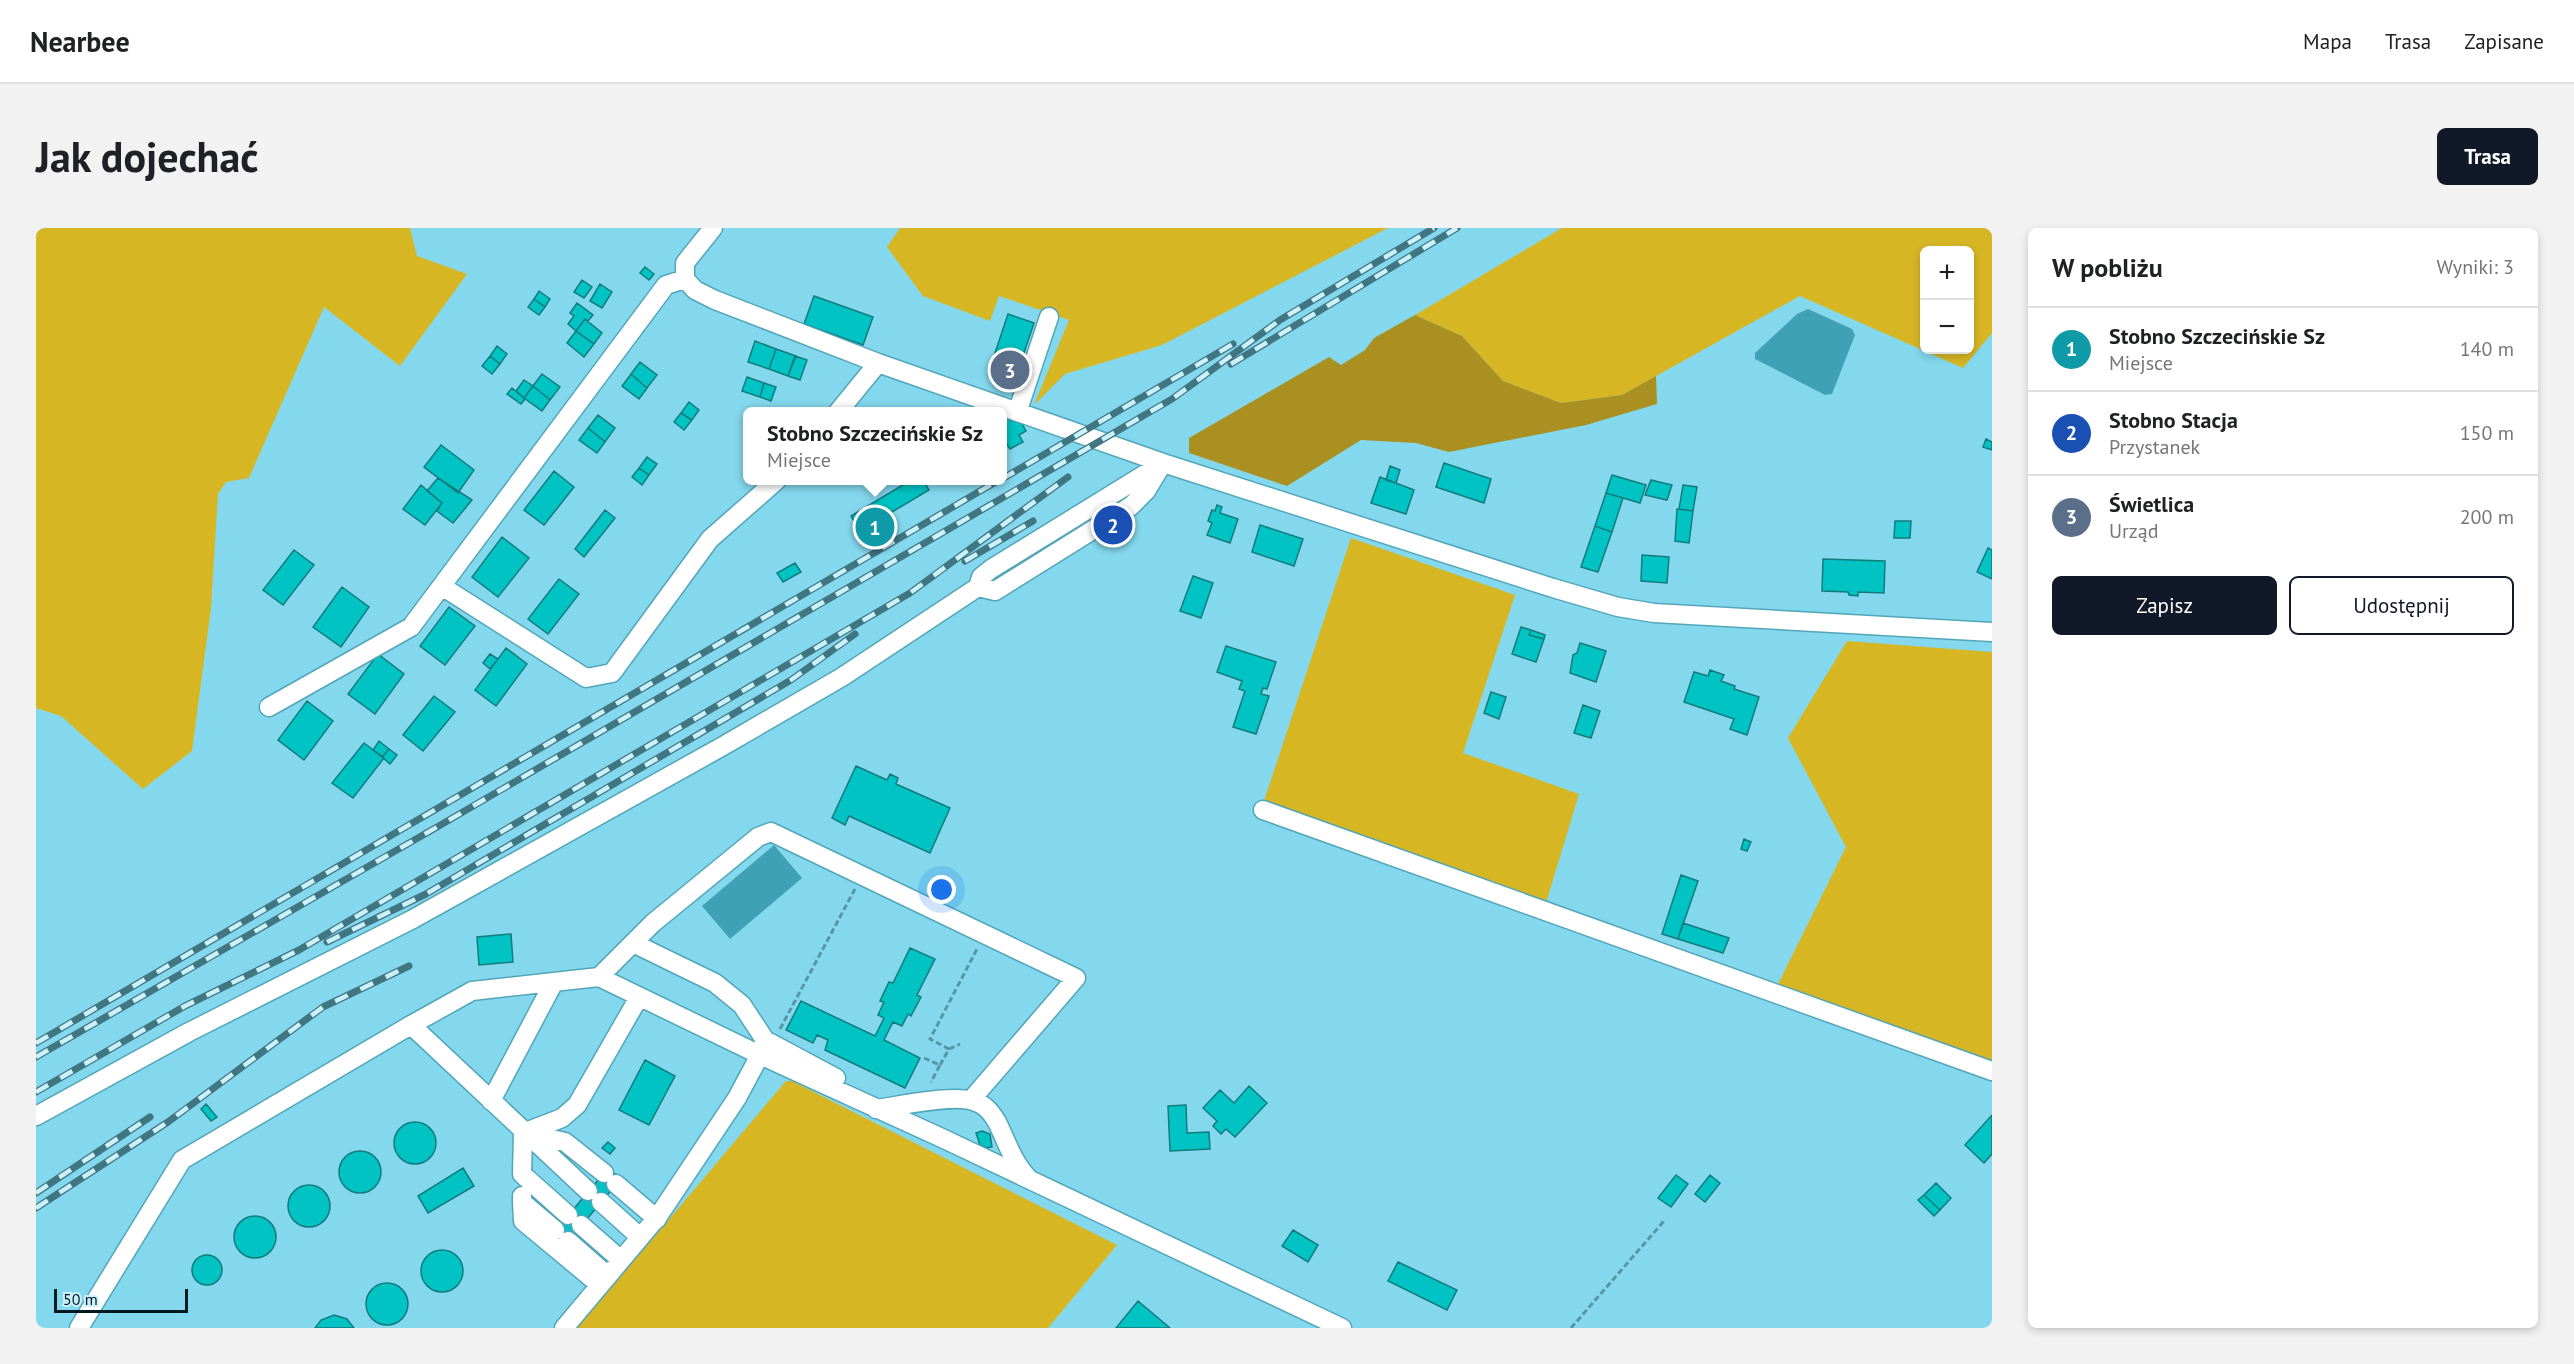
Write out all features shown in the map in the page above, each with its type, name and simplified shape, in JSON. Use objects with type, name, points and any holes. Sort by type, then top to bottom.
[{"type":"street","points":[[713,228],[685,264],[685,279],[695,290],[715,300],[878,363],[1006,407]]},
{"type":"street","points":[[270,707],[411,627],[666,285],[685,279]]},
{"type":"street","points":[[1018,411],[1049,317]]},
{"type":"street","points":[[841,407],[878,363]]},
{"type":"street","points":[[1007,407],[1163,463],[1618,607],[1670,614],[1992,632]]},
{"type":"street","points":[[36,1116],[189,1032],[413,919],[723,746],[842,677],[978,587],[981,577],[991,569],[1163,463]]},
{"type":"street","points":[[443,586],[586,678],[612,673],[710,539],[771,485]]},
{"type":"street","points":[[1263,810],[1992,1071]]},
{"type":"street","points":[[599,977],[633,943],[758,837],[771,832],[1076,978],[971,1100]]},
{"type":"street","points":[[633,943],[715,983],[741,1005],[762,1048],[875,1109],[1342,1328]]},
{"type":"street","points":[[79,1328],[182,1160],[411,1024],[472,991],[599,977],[639,997],[877,1098],[922,1097],[971,1100],[992,1114],[1019,1166],[1036,1184]]},
{"type":"street","points":[[491,1101],[554,982]]},
{"type":"street","points":[[523,1133],[562,1118],[577,1105],[639,997]]},
{"type":"street","points":[[411,1024],[523,1133],[640,1237]]},
{"type":"street","points":[[564,1328],[657,1219],[736,1098],[762,1048]]},
{"type":"street","points":[[875,1109],[922,1097]]},
{"type":"street","points":[[523,1133],[565,1142],[657,1219]]},
{"type":"street","points":[[523,1133],[523,1221],[604,1281]]},
{"type":"street","points":[[522,1174],[621,1260]]},
{"type":"street","points":[[522,1202],[561,1236],[604,1281]]},
{"type":"path","points":[[762,1048],[778,1032],[863,875]]},
{"type":"path","points":[[949,1049],[930,1039],[985,934]]},
{"type":"path","points":[[922,1097],[949,1049],[960,1044]]},
{"type":"path","points":[[924,1058],[940,1065]]},
{"type":"path","points":[[1572,1328],[1664,1221]]},
{"type":"shaded area","points":[[36,228],[410,228],[417,256],[467,274],[400,366],[324,307],[249,478],[226,482],[218,494],[211,608],[192,751],[143,789],[61,716],[36,708]]},
{"type":"shaded area","points":[[900,228],[1388,228],[1162,345],[1065,374],[1034,405],[1069,320],[999,296],[990,321],[923,296],[887,247]]},
{"type":"shaded area","points":[[1562,228],[1992,228],[1992,333],[1963,368],[1931,354],[1974,354],[1974,246],[1920,246],[1920,349],[1800,296],[1622,395],[1561,403],[1503,381],[1462,336],[1415,315]]},
{"type":"shaded area","points":[[1415,315],[1462,336],[1503,381],[1561,403],[1622,395],[1656,376],[1657,404],[1586,425],[1449,452],[1416,443],[1361,440],[1287,486],[1189,453],[1189,438],[1329,357],[1341,365],[1365,350],[1374,338]]},
{"type":"shaded area","points":[[1351,538],[1515,595],[1463,753],[1579,794],[1546,903],[1264,801]]},
{"type":"shaded area","points":[[1847,641],[1992,652],[1992,1075],[1777,986],[1846,847],[1788,738]]},
{"type":"shaded area","points":[[786,1081],[792,1081],[1117,1245],[1048,1328],[577,1328]]},
{"type":"water","points":[[1808,309],[1852,329],[1855,335],[1832,394],[1825,395],[1755,359],[1755,353],[1797,314]]},
{"type":"water","points":[[774,845],[802,878],[730,939],[702,906]]},
{"type":"building","points":[[645,267],[654,274],[649,280],[640,273]]},
{"type":"building","points":[[582,280],[592,287],[584,298],[574,292]]},
{"type":"building","points":[[600,284],[612,292],[602,308],[590,301]]},
{"type":"building","points":[[539,291],[550,299],[545,307],[534,299]]},
{"type":"building","points":[[814,296],[873,317],[863,345],[804,324]]},
{"type":"building","points":[[534,299],[545,307],[539,315],[528,307]]},
{"type":"building","points":[[577,303],[593,315],[588,321],[585,319],[576,331],[568,324],[574,316],[570,313]]},
{"type":"building","points":[[1008,314],[1034,323],[1015,380],[989,371]]},
{"type":"building","points":[[585,319],[602,333],[594,344],[576,331]]},
{"type":"building","points":[[576,331],[594,344],[584,357],[567,343]]},
{"type":"building","points":[[755,341],[776,349],[769,369],[748,362]]},
{"type":"building","points":[[497,346],[507,354],[500,364],[490,356]]},
{"type":"building","points":[[776,349],[796,356],[788,376],[769,369]]},
{"type":"building","points":[[490,356],[500,364],[492,374],[482,366]]},
{"type":"building","points":[[795,356],[807,360],[800,380],[788,376]]},
{"type":"building","points":[[640,362],[657,375],[647,388],[631,374]]},
{"type":"building","points":[[542,374],[560,387],[550,400],[533,386]]},
{"type":"building","points":[[631,374],[647,388],[639,399],[622,386]]},
{"type":"building","points":[[747,377],[764,383],[760,397],[742,391]]},
{"type":"building","points":[[524,380],[533,386],[524,398],[516,391]]},
{"type":"building","points":[[764,383],[776,387],[771,401],[760,397]]},
{"type":"building","points":[[533,386],[550,400],[542,411],[524,398]]},
{"type":"building","points":[[512,388],[525,399],[521,404],[507,394]]},
{"type":"building","points":[[689,402],[699,410],[692,420],[681,413]]},
{"type":"building","points":[[681,413],[692,420],[684,430],[674,422]]},
{"type":"building","points":[[598,415],[615,428],[605,442],[588,428]]},
{"type":"building","points":[[1007,415],[1011,421],[1018,417],[1026,431],[1019,435],[1023,442],[1010,449],[1007,444]]},
{"type":"building","points":[[588,428],[605,442],[597,453],[579,440]]},
{"type":"building","points":[[1986,439],[1992,442],[1992,450],[1983,447]]},
{"type":"building","points":[[441,445],[474,470],[458,493],[424,467]]},
{"type":"building","points":[[647,457],[657,464],[649,475],[639,468]]},
{"type":"building","points":[[1444,463],[1491,479],[1484,503],[1436,487]]},
{"type":"building","points":[[1390,466],[1400,470],[1396,483],[1386,480]]},
{"type":"building","points":[[639,468],[649,475],[642,485],[632,477]]},
{"type":"building","points":[[554,471],[574,487],[544,525],[524,510]]},
{"type":"building","points":[[1612,475],[1646,485],[1640,503],[1606,493]]},
{"type":"building","points":[[1380,477],[1414,490],[1406,514],[1371,503]]},
{"type":"building","points":[[438,478],[472,500],[453,523],[437,511],[442,503],[427,491]]},
{"type":"building","points":[[1651,480],[1672,485],[1667,500],[1645,495]]},
{"type":"building","points":[[421,485],[442,503],[425,525],[403,509]]},
{"type":"building","points":[[903,485],[926,485],[929,490],[860,531],[851,516]]},
{"type":"building","points":[[1683,485],[1697,487],[1693,511],[1679,509]]},
{"type":"building","points":[[1606,493],[1623,498],[1612,532],[1595,526]]},
{"type":"building","points":[[1217,505],[1222,507],[1220,513],[1238,519],[1230,543],[1207,535],[1212,523],[1208,521],[1212,510],[1215,511]]},
{"type":"building","points":[[1677,509],[1693,511],[1689,543],[1675,541]]},
{"type":"building","points":[[605,510],[615,518],[584,557],[575,549]]},
{"type":"building","points":[[883,519],[886,526],[868,536],[864,529]]},
{"type":"building","points":[[1895,521],[1911,521],[1910,538],[1894,538]]},
{"type":"building","points":[[1260,525],[1303,539],[1294,566],[1252,552]]},
{"type":"building","points":[[1595,526],[1612,532],[1598,572],[1581,567]]},
{"type":"building","points":[[502,537],[529,558],[498,597],[472,577]]},
{"type":"building","points":[[1988,548],[1992,550],[1992,579],[1977,572]]},
{"type":"building","points":[[294,550],[314,565],[283,605],[263,590]]},
{"type":"building","points":[[1642,555],[1669,557],[1667,583],[1641,581]]},
{"type":"building","points":[[1823,559],[1885,561],[1884,593],[1858,592],[1858,596],[1849,595],[1848,592],[1822,591]]},
{"type":"building","points":[[795,563],[801,572],[783,582],[777,573]]},
{"type":"building","points":[[1193,576],[1213,583],[1201,618],[1180,611]]},
{"type":"building","points":[[559,579],[579,594],[548,634],[528,619]]},
{"type":"building","points":[[342,587],[369,607],[341,647],[313,627]]},
{"type":"building","points":[[449,607],[475,626],[445,665],[420,646]]},
{"type":"building","points":[[1521,627],[1531,630],[1529,635],[1544,639],[1536,662],[1512,654]]},
{"type":"building","points":[[1531,630],[1545,635],[1544,639],[1529,635]]},
{"type":"building","points":[[1580,643],[1606,651],[1596,682],[1570,673],[1573,655],[1577,653]]},
{"type":"building","points":[[1226,646],[1276,662],[1267,689],[1263,688],[1261,694],[1269,696],[1256,734],[1233,727],[1245,691],[1239,689],[1242,681],[1217,672]]},
{"type":"building","points":[[506,648],[527,664],[496,706],[475,690]]},
{"type":"building","points":[[378,654],[404,674],[375,714],[348,694]]},
{"type":"building","points":[[490,654],[498,659],[490,669],[483,663]]},
{"type":"building","points":[[1710,670],[1724,675],[1721,681],[1735,686],[1734,689],[1759,697],[1747,735],[1730,729],[1734,719],[1684,702],[1694,672],[1708,676]]},
{"type":"building","points":[[1491,692],[1506,697],[1499,719],[1484,713]]},
{"type":"building","points":[[434,696],[455,712],[423,751],[403,735]]},
{"type":"building","points":[[307,701],[333,721],[304,760],[278,740]]},
{"type":"building","points":[[1583,705],[1600,711],[1591,738],[1574,733]]},
{"type":"building","points":[[379,741],[389,749],[382,757],[373,750]]},
{"type":"building","points":[[364,743],[384,758],[353,798],[332,783]]},
{"type":"building","points":[[389,749],[397,755],[390,764],[382,757]]},
{"type":"building","points":[[856,766],[887,780],[890,774],[898,778],[896,784],[950,808],[930,853],[849,816],[845,825],[832,818]]},
{"type":"building","points":[[1744,839],[1751,842],[1747,851],[1741,849]]},
{"type":"building","points":[[1681,875],[1698,881],[1678,939],[1662,934]]},
{"type":"building","points":[[1683,923],[1729,938],[1723,953],[1678,939]]},
{"type":"building","points":[[511,934],[513,962],[479,965],[477,937]]},
{"type":"building","points":[[910,948],[935,959],[917,995],[921,997],[911,1016],[908,1014],[902,1026],[893,1022],[884,1040],[920,1058],[905,1088],[825,1050],[828,1040],[817,1035],[813,1043],[786,1030],[801,1001],[875,1036],[884,1018],[878,1015],[884,1002],[880,1001],[889,982],[893,983]]},
{"type":"building","points":[[645,1060],[675,1076],[649,1125],[619,1110]]},
{"type":"building","points":[[1249,1086],[1267,1103],[1235,1137],[1226,1129],[1221,1134],[1213,1126],[1217,1121],[1203,1108],[1220,1090],[1234,1103]]},
{"type":"building","points":[[206,1104],[217,1117],[211,1121],[201,1109]]},
{"type":"building","points":[[1186,1105],[1187,1133],[1209,1132],[1210,1149],[1170,1151],[1168,1106]]},
{"type":"building","points":[[1992,1115],[1992,1154],[1984,1163],[1965,1145]]},
{"type":"building","points":[[415,1122],[430,1128],[436,1143],[430,1158],[415,1164],[400,1158],[394,1143],[400,1128]]},
{"type":"building","points":[[982,1131],[990,1134],[992,1147],[986,1148],[980,1145],[976,1133]]},
{"type":"building","points":[[608,1142],[615,1148],[610,1154],[602,1148]]},
{"type":"building","points":[[360,1151],[375,1157],[381,1172],[375,1187],[360,1193],[345,1187],[339,1172],[345,1157]]},
{"type":"building","points":[[463,1168],[474,1186],[428,1213],[418,1196]]},
{"type":"building","points":[[608,1168],[621,1179],[563,1247],[551,1236]]},
{"type":"building","points":[[1676,1175],[1688,1184],[1671,1207],[1658,1198]]},
{"type":"building","points":[[1710,1175],[1720,1183],[1705,1202],[1695,1194]]},
{"type":"building","points":[[1936,1183],[1951,1198],[1940,1210],[1924,1195]]},
{"type":"building","points":[[309,1185],[324,1191],[330,1206],[324,1221],[309,1227],[294,1221],[288,1206],[294,1191]]},
{"type":"building","points":[[1924,1195],[1940,1210],[1934,1216],[1918,1200]]},
{"type":"building","points":[[255,1216],[270,1222],[276,1237],[270,1252],[255,1258],[240,1252],[234,1237],[240,1222]]},
{"type":"building","points":[[1293,1230],[1318,1245],[1308,1262],[1282,1246]]},
{"type":"building","points":[[442,1250],[457,1256],[463,1271],[457,1286],[442,1292],[427,1286],[421,1271],[427,1256]]},
{"type":"building","points":[[207,1255],[218,1259],[222,1270],[218,1281],[207,1285],[196,1281],[192,1270],[196,1259]]},
{"type":"building","points":[[1398,1262],[1457,1290],[1447,1310],[1388,1281]]},
{"type":"building","points":[[387,1283],[402,1289],[408,1304],[402,1319],[387,1325],[372,1319],[366,1304],[372,1289]]},
{"type":"building","points":[[1138,1301],[1170,1328],[1116,1328]]},
{"type":"building","points":[[334,1315],[347,1319],[354,1328],[315,1328],[321,1320]]},
{"type":"railway","points":[[36,1057],[444,823],[1172,399],[1280,320],[1434,228]]},
{"type":"railway","points":[[1231,364],[1457,228]]},
{"type":"railway","points":[[1007,476],[1233,344]]},
{"type":"railway","points":[[36,1092],[185,1006],[299,950],[910,593],[1068,477]]},
{"type":"railway","points":[[36,1043],[990,485]]},
{"type":"railway","points":[[965,561],[1033,521]]},
{"type":"railway","points":[[327,942],[426,894],[791,680],[855,634]]},
{"type":"railway","points":[[36,1208],[168,1122],[323,1007],[409,966]]},
{"type":"railway","points":[[36,1193],[150,1117]]},
{"type":"place","name":"Świetlica","points":[[1010,370]]},
{"type":"place","name":"Stobno Stacja","points":[[1113,525]]},
{"type":"place","name":"Stobno Szczecińskie Sz","points":[[875,527]]}]
